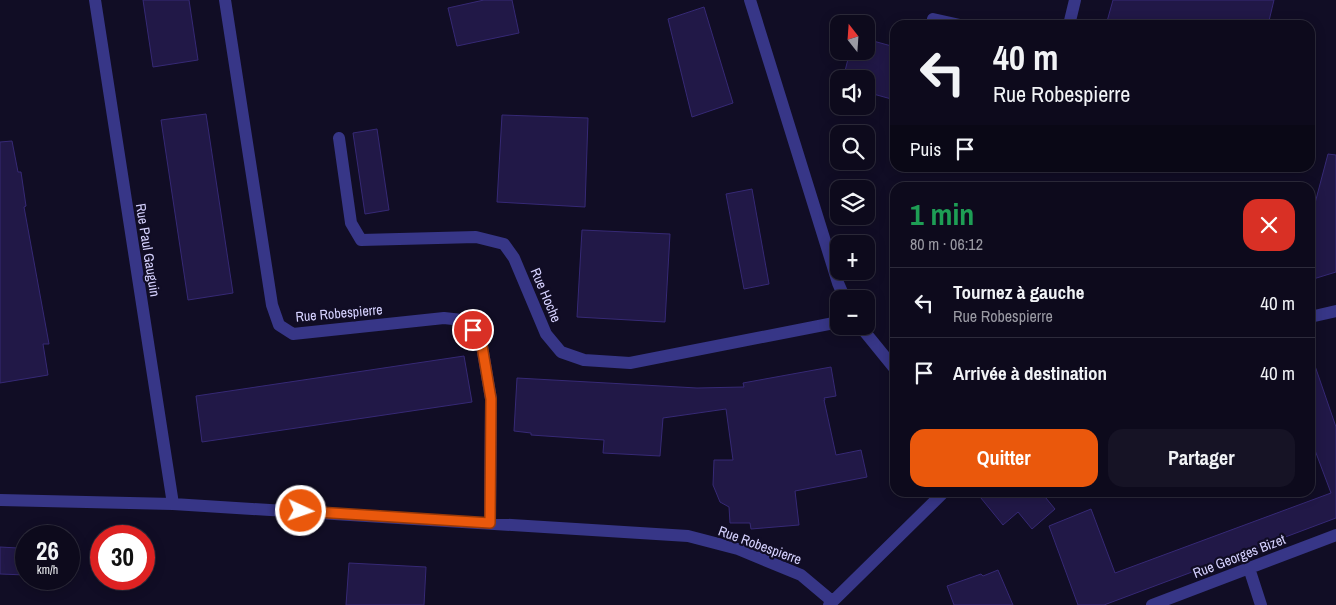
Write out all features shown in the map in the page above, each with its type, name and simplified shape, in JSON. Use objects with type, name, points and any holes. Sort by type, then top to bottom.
[{"type":"street","name":"Rue Paul Gauguin","points":[[95,0],[173,504]]},
{"type":"street","name":"Rue Robespierre","points":[[226,0],[271,295],[279,325],[293,334],[444,318],[462,320],[473,330],[482,346],[491,399],[490,523]]},
{"type":"street","points":[[750,0],[841,290]]},
{"type":"street","points":[[1070,20],[1075,0]]},
{"type":"street","points":[[933,19],[938,20]]},
{"type":"street","name":"Rue Hoche","points":[[339,138],[351,223],[361,240],[476,237],[504,244],[514,258],[546,334],[561,352],[584,360],[630,363],[830,324]]},
{"type":"street","points":[[1315,316],[1336,311]]},
{"type":"street","points":[[867,335],[890,363]]},
{"type":"street","points":[[829,604],[939,497]]},
{"type":"street","name":"Rue Robespierre","points":[[0,500],[173,504],[688,536],[738,549],[801,575],[829,604]]},
{"type":"street","name":"Rue Georges Bizet","points":[[1152,605],[1336,536]]},
{"type":"street","points":[[1249,568],[1260,605]]},
{"type":"building","points":[[143,0],[189,0],[198,60],[153,67]]},
{"type":"building","points":[[484,0],[512,0],[519,33],[457,46],[448,8]]},
{"type":"building","points":[[1113,0],[1274,0],[1269,20],[1107,20]]},
{"type":"building","points":[[704,7],[733,103],[692,117],[668,19]]},
{"type":"building","points":[[875,41],[890,46],[890,99],[875,94],[875,70],[845,70],[848,60],[875,60]]},
{"type":"building","points":[[206,114],[233,293],[188,300],[161,120]]},
{"type":"building","points":[[502,115],[588,118],[585,207],[497,202]]},
{"type":"building","points":[[377,129],[389,210],[365,214],[353,133]]},
{"type":"building","points":[[12,141],[18,172],[21,172],[26,206],[24,207],[49,344],[43,344],[48,375],[0,383],[0,142]]},
{"type":"building","points":[[1328,154],[1336,155],[1336,272],[1315,278],[1315,203]]},
{"type":"building","points":[[752,189],[769,284],[744,289],[726,194]]},
{"type":"building","points":[[582,230],[670,234],[665,322],[577,317]]},
{"type":"building","points":[[464,356],[472,402],[202,442],[196,396]]},
{"type":"building","points":[[1315,366],[1336,427],[1336,518],[1104,605],[1078,605],[1049,526],[1091,509],[1115,573],[1331,493],[1315,450]]},
{"type":"building","points":[[831,367],[836,396],[824,398],[824,400],[836,455],[861,450],[867,477],[795,491],[799,525],[751,529],[750,523],[730,523],[729,507],[720,502],[713,485],[714,460],[733,460],[726,409],[663,418],[660,456],[603,453],[604,440],[531,435],[531,433],[514,431],[517,378],[697,388],[744,387],[743,383]]},
{"type":"building","points":[[980,497],[1045,497],[1055,509],[1032,529],[1018,512],[1003,525]]},
{"type":"building","points":[[0,547],[15,548],[15,575],[0,574]]},
{"type":"building","points":[[349,563],[426,567],[424,605],[346,605]]},
{"type":"building","points":[[998,570],[1013,605],[954,605],[947,586]]},
{"type":"route","points":[[301,511],[490,523],[491,399],[482,346],[473,330]]}]
